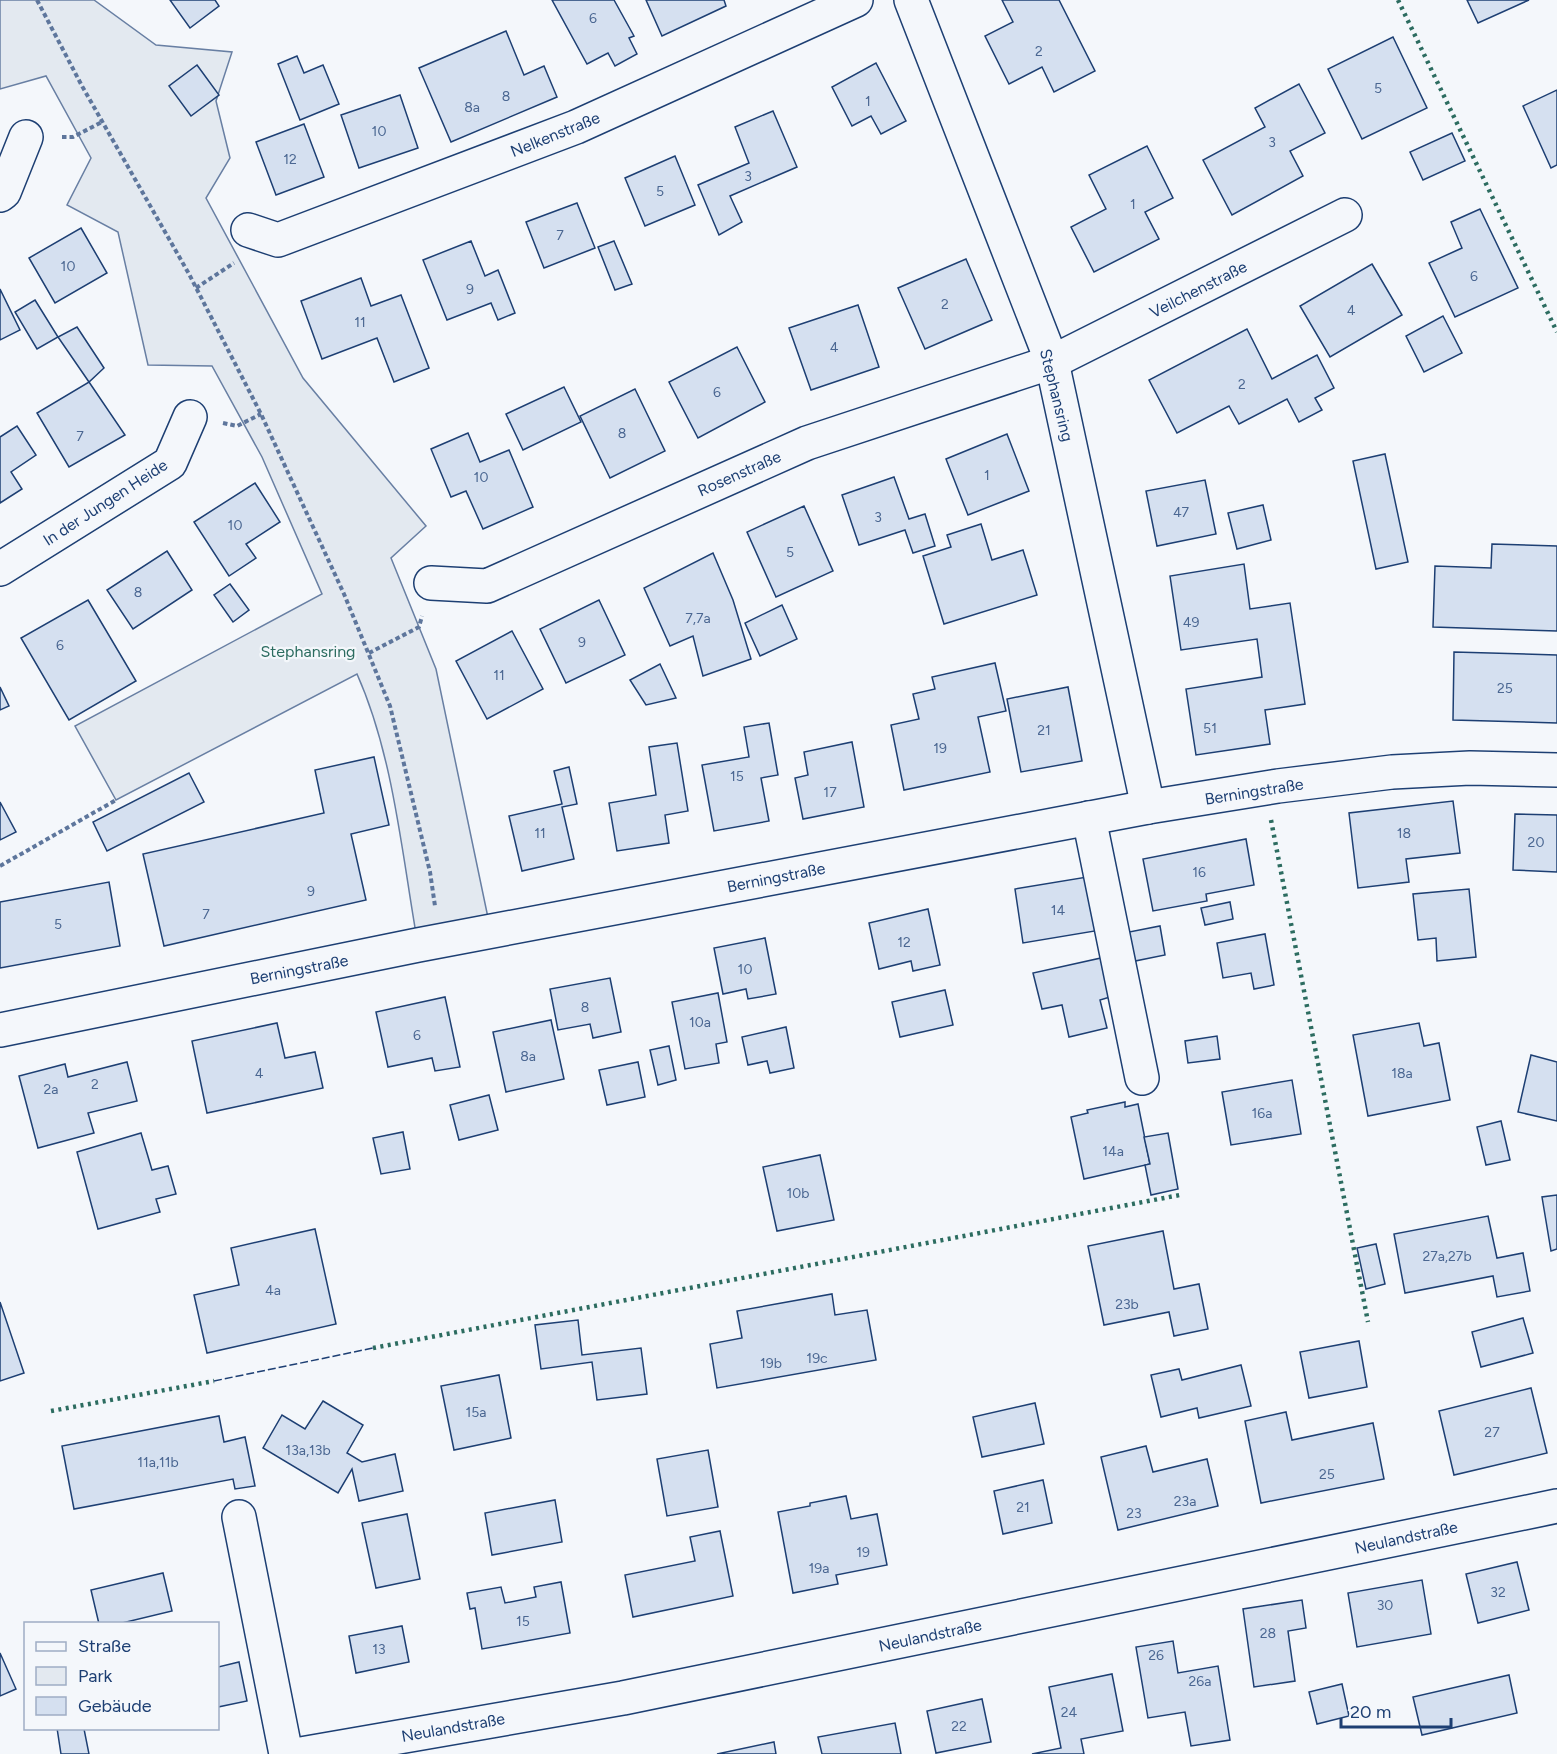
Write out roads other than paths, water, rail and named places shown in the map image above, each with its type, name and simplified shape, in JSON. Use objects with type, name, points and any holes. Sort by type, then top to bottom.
[{"type":"street","name":"Nelkenstraße","points":[[248,230],[278,240],[576,127],[856,0]]},
{"type":"street","name":"Stephansring","points":[[911,0],[1052,362],[1148,807]]},
{"type":"street","points":[[0,195],[4,192],[26,137]]},
{"type":"street","name":"Veilchenstraße","points":[[1052,362],[1344,215]]},
{"type":"street","name":"Rosenstraße","points":[[431,583],[487,586],[807,443],[1052,362]]},
{"type":"street","name":"In der Jungen Heide","points":[[0,569],[170,463],[190,417]]},
{"type":"street","name":"Berningstraße","points":[[0,1030],[441,941],[1148,807],[1278,786],[1392,772],[1470,768],[1557,770]]},
{"type":"street","points":[[1089,818],[1142,1078]]},
{"type":"street","name":"Neulandstraße","points":[[301,1754],[623,1698],[1557,1506]]},
{"type":"street","points":[[239,1517],[286,1754]]}]
